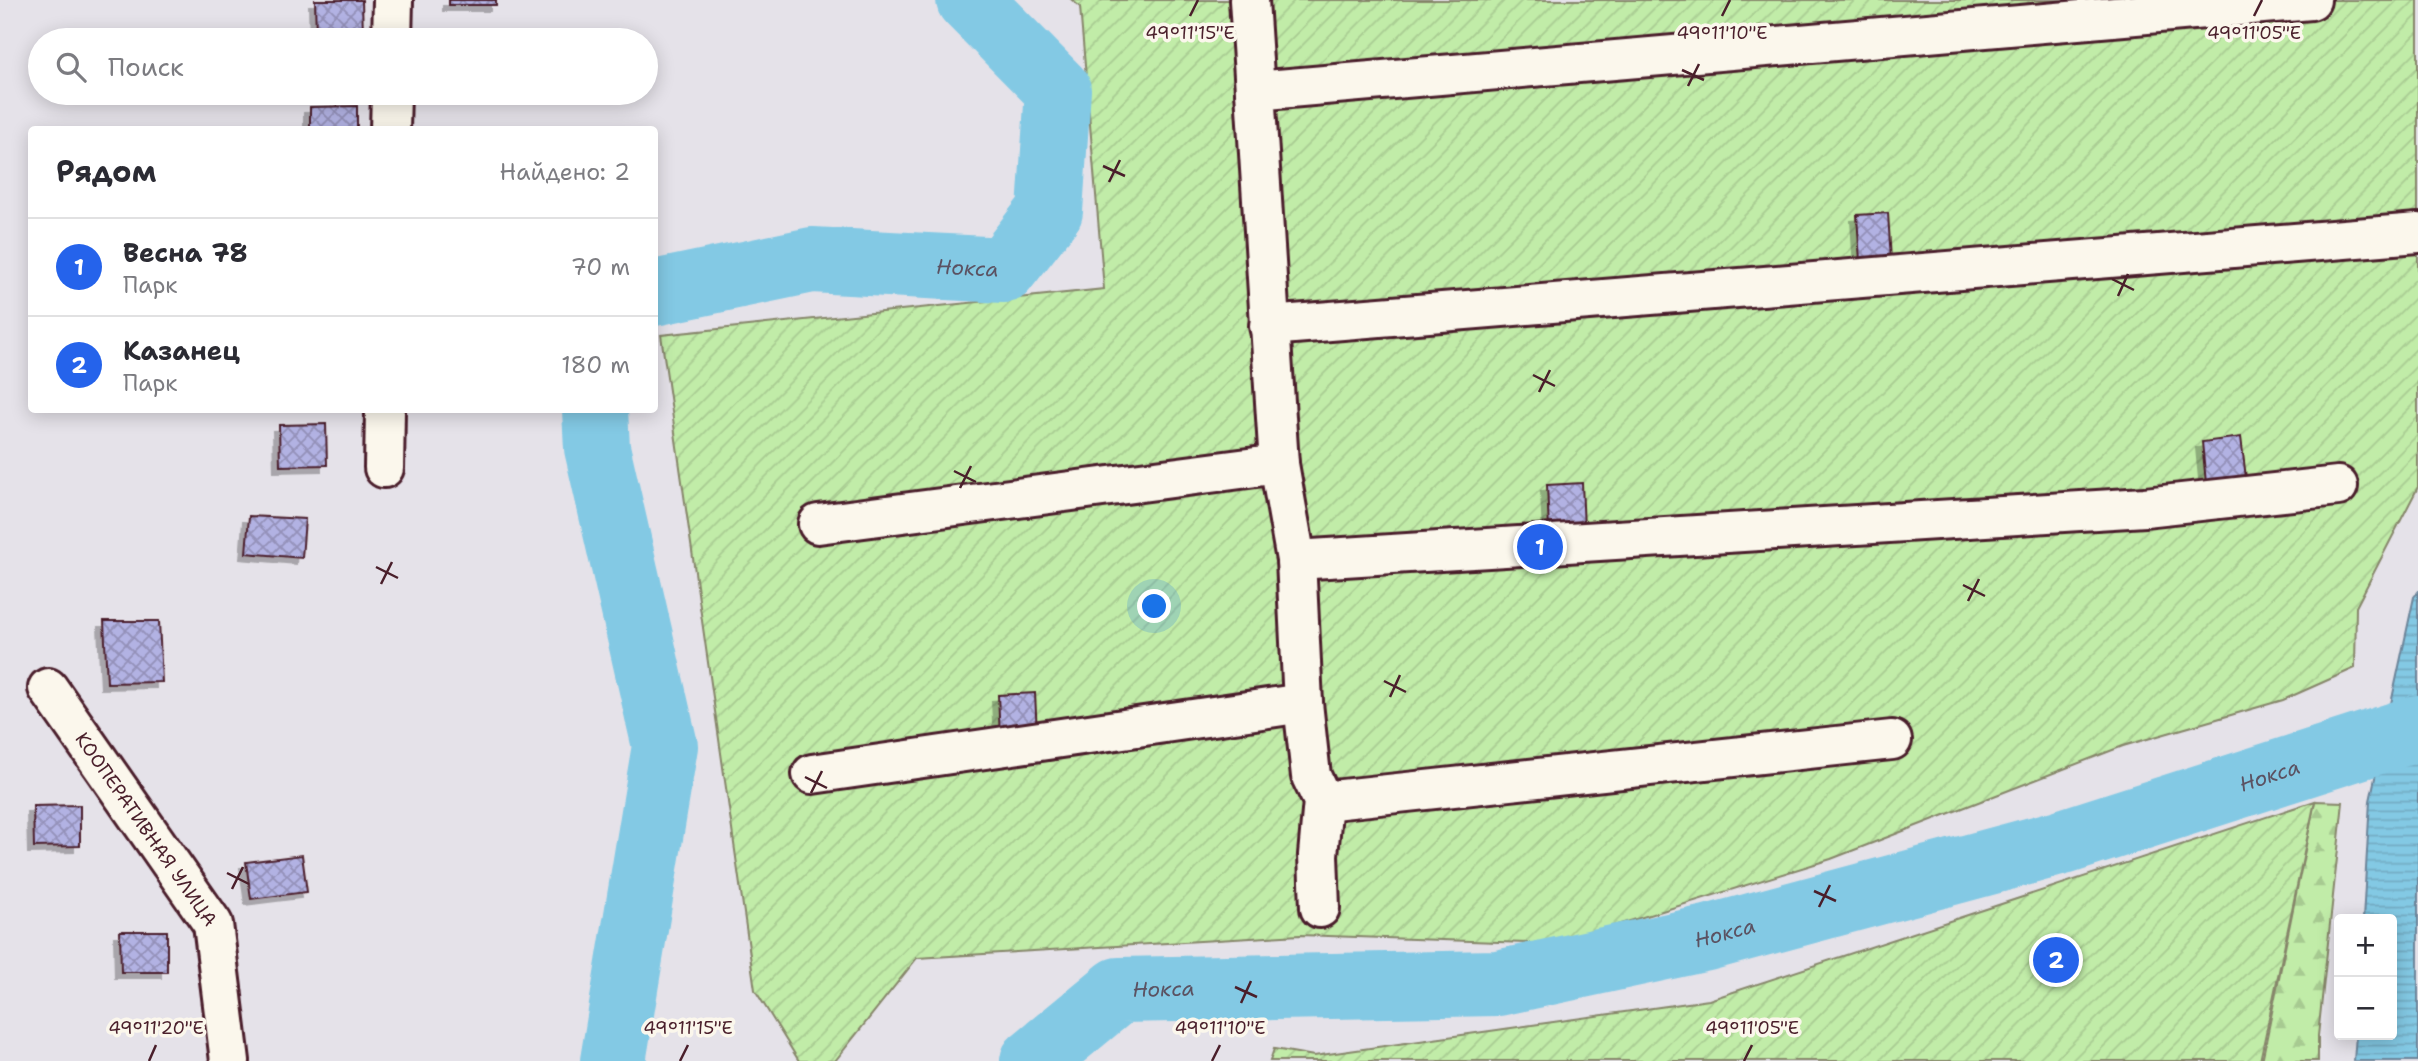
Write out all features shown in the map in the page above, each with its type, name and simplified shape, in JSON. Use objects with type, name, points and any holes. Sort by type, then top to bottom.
[{"type":"street","points":[[392,28],[393,0]]},
{"type":"street","points":[[1249,0],[1279,464],[1296,560],[1303,703],[1311,776],[1323,801],[1318,855],[1320,908]]},
{"type":"street","points":[[1255,91],[2017,13],[2292,1]]},
{"type":"street","points":[[390,126],[391,105]]},
{"type":"street","points":[[1269,326],[2418,233]]},
{"type":"street","points":[[384,468],[385,413]]},
{"type":"street","points":[[818,524],[1279,464]]},
{"type":"street","points":[[1296,560],[2145,507],[2338,486]]},
{"type":"street","name":"КООПЕРАТИВНАЯ УЛИЦА","points":[[48,688],[213,923],[230,1061]]},
{"type":"street","points":[[812,774],[1303,703]]},
{"type":"street","points":[[1323,801],[1892,740]]},
{"type":"green space","points":[[1072,0],[2418,0],[2418,487],[2356,607],[2355,668],[2283,700],[2123,746],[1831,859],[1555,944],[1300,935],[917,958],[835,1061],[799,1061],[755,990],[661,335],[1104,289],[1080,7]]},
{"type":"green space","points":[[2315,801],[2343,802],[2318,1036],[2318,1061],[2262,1061]]},
{"type":"green space","points":[[2315,801],[2260,1061],[1270,1061],[1274,1049],[1314,1056],[1709,1000]]},
{"type":"water","points":[[2418,592],[2418,1061],[2354,1061],[2356,1040],[2397,1040],[2397,914],[2363,914],[2370,801],[2414,597]]},
{"type":"building","points":[[315,0],[362,0],[363,28],[316,28]]},
{"type":"building","points":[[449,0],[496,0],[496,5],[449,5]]},
{"type":"building","points":[[357,106],[357,126],[310,126],[310,107]]},
{"type":"building","points":[[1888,213],[1891,260],[1860,262],[1857,215]]},
{"type":"building","points":[[326,424],[327,465],[280,466],[279,425]]},
{"type":"building","points":[[2241,437],[2246,478],[2206,483],[2202,442]]},
{"type":"building","points":[[1582,483],[1584,529],[1549,530],[1547,485]]},
{"type":"building","points":[[249,516],[305,519],[302,558],[246,553]]},
{"type":"building","points":[[104,621],[159,621],[162,682],[107,683]]},
{"type":"building","points":[[1035,693],[1037,734],[1000,736],[998,695]]},
{"type":"building","points":[[80,805],[80,846],[34,847],[33,806]]},
{"type":"building","points":[[302,855],[307,892],[251,899],[246,862]]},
{"type":"building","points":[[120,931],[167,931],[167,972],[121,972]]},
{"type":"waterway","name":"Нокса","points":[[658,292],[812,260],[1004,270],[1050,211],[1058,90],[969,0]]},
{"type":"waterway","name":"Нокса","points":[[595,413],[597,448],[665,746],[613,1061]]},
{"type":"waterway","name":"Нокса","points":[[1033,1061],[1119,990],[1498,983],[1707,938],[2063,842],[2418,728]]},
{"type":"place","name":"Весна 78","points":[[1540,547]]},
{"type":"place","name":"Казанец","points":[[2056,960]]}]
